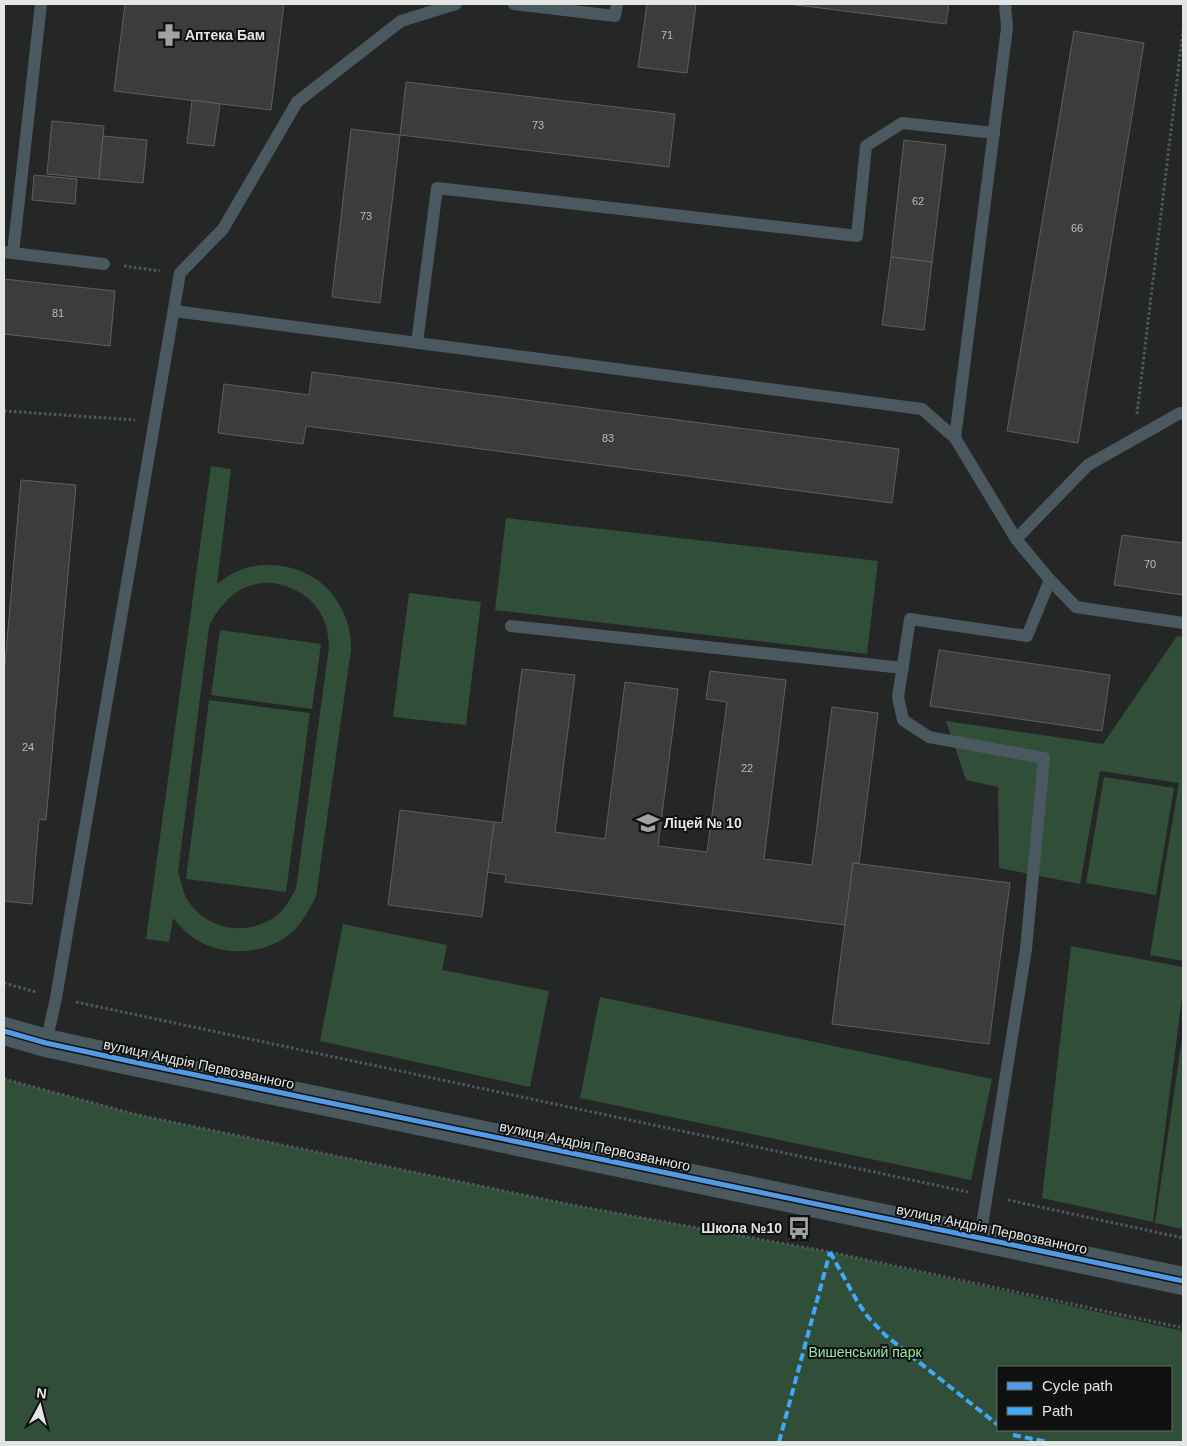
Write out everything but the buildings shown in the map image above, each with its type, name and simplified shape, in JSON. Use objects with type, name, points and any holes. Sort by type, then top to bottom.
[{"type":"street","name":"вулиця Андрія Первозванного","points":[[4,1031],[46,1043],[1183,1281]]},
{"type":"lane","points":[[41,4],[8,252],[104,264]]},
{"type":"lane","points":[[46,1043],[56,998],[180,273],[223,229],[297,102],[401,21],[456,4]]},
{"type":"lane","points":[[514,4],[615,16],[617,4]]},
{"type":"lane","points":[[955,438],[1007,28],[1005,4]]},
{"type":"lane","points":[[417,343],[437,188],[857,236],[866,146],[902,123],[994,133]]},
{"type":"lane","points":[[174,311],[922,409],[955,438],[1016,539],[1050,580],[1076,607],[1183,623]]},
{"type":"lane","points":[[1016,539],[1088,465],[1134,438],[1183,414]]},
{"type":"lane","points":[[980,1238],[1026,949],[1044,758],[929,737],[903,720],[898,697],[910,620],[1027,636],[1050,580]]},
{"type":"lane","points":[[511,626],[903,668]]},
{"type":"path","points":[[1134,438],[1183,30]]},
{"type":"path","points":[[104,264],[180,273]]},
{"type":"path","points":[[4,411],[121,418]]},
{"type":"path","points":[[4,983],[56,998],[1183,1238]]},
{"type":"path","points":[[4,1079],[157,1119],[577,1206],[830,1252],[1183,1328]]},
{"type":"green space","points":[[211,466],[231,469],[217,584],[236,572],[257,566],[285,566],[299,570],[323,584],[332,594],[343,611],[350,633],[351,650],[316,896],[308,912],[294,930],[267,947],[254,950],[228,951],[203,944],[189,935],[173,918],[169,942],[146,939]],"holes":[[[263,583],[286,586],[307,597],[314,604],[325,623],[329,647],[296,889],[282,910],[265,923],[253,927],[228,927],[206,919],[196,911],[186,898],[178,872],[209,627],[220,608],[243,588]]]},
{"type":"green space","points":[[506,518],[878,561],[867,654],[495,610]]},
{"type":"green space","points":[[409,593],[481,602],[466,725],[393,717]]},
{"type":"green space","points":[[220,630],[321,644],[312,709],[211,695]]},
{"type":"green space","points":[[1177,636],[1183,637],[1183,961],[1150,955],[1179,783],[1100,771],[1080,884],[999,868],[998,787],[966,780],[946,721],[1103,744]]},
{"type":"green space","points":[[209,700],[310,713],[286,892],[186,879]]},
{"type":"green space","points":[[1104,777],[1174,788],[1156,895],[1086,883]]},
{"type":"green space","points":[[343,924],[447,945],[442,970],[549,991],[530,1087],[320,1041]]},
{"type":"green space","points":[[1071,946],[1183,967],[1183,990],[1153,1222],[1042,1198]]},
{"type":"green space","points":[[600,997],[992,1079],[971,1180],[580,1098]]},
{"type":"green space","points":[[1183,1032],[1183,1229],[1155,1223]]},
{"type":"green space","name":"Вишенський парк","points":[[4,1079],[138,1115],[577,1206],[830,1252],[1183,1331],[1183,1442],[4,1442]]},
{"type":"marked path","points":[[830,1252],[857,1301],[868,1317],[885,1335],[997,1424]]},
{"type":"marked path","points":[[779,1442],[830,1252]]},
{"type":"marked path","points":[[1013,1435],[1048,1442]]},
{"type":"cycle path","points":[[4,1031],[46,1043],[143,1064],[1183,1281]]},
{"type":"place","name":"Аптека Бам","points":[[169,35]]},
{"type":"place","name":"Ліцей № 10","points":[[648,823]]},
{"type":"place","name":"Школа №10","points":[[799,1228]]}]
